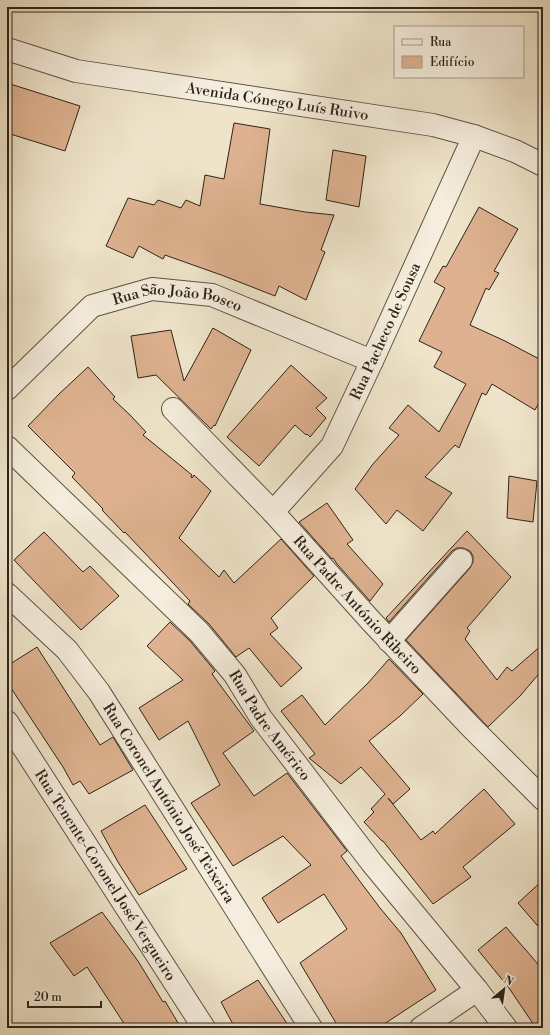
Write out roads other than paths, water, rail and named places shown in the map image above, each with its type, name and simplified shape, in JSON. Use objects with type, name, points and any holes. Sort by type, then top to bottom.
[{"type":"street","name":"Avenida Cónego Luís Ruivo","points":[[7,49],[76,71],[384,116],[433,125],[474,136],[515,150],[543,165]]},
{"type":"street","name":"Rua Pacheco de Sousa","points":[[273,512],[332,446],[474,136]]},
{"type":"street","name":"Rua São João Bosco","points":[[7,389],[92,306],[152,289],[212,296],[372,361]]},
{"type":"street","name":"Rua Padre António Ribeiro","points":[[173,410],[273,512],[389,641],[470,726],[543,799]]},
{"type":"street","name":"Rua Padre Américo","points":[[7,447],[199,632],[235,675],[261,718],[368,857],[477,990],[506,1028]]},
{"type":"street","points":[[389,641],[461,560]]},
{"type":"street","name":"Rua Coronel António José Teixeira","points":[[7,594],[67,650],[99,692],[311,1028]]},
{"type":"street","name":"Rua Tenente-Coronel José Vergueiro","points":[[7,722],[204,1028]]},
{"type":"street","points":[[421,1028],[477,990]]}]
